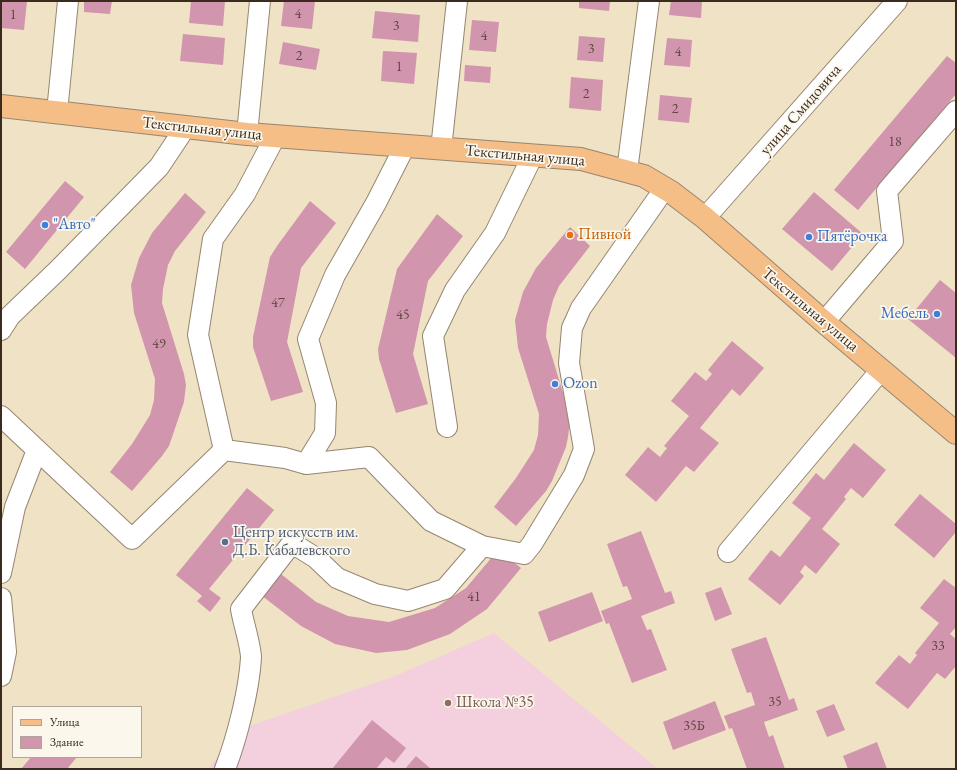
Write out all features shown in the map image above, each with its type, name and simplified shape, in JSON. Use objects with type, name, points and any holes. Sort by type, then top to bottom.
[{"type":"main road","name":"Текстильная улица","points":[[1,106],[275,137],[581,159],[644,176],[666,188],[705,218],[880,370],[956,433]]},
{"type":"street","points":[[57,112],[68,1]]},
{"type":"street","points":[[247,134],[260,1]]},
{"type":"street","points":[[441,149],[457,1]]},
{"type":"street","points":[[627,171],[649,1]]},
{"type":"street","name":"улица Смидовича","points":[[705,218],[897,1]]},
{"type":"street","points":[[824,322],[893,241],[887,191],[956,111]]},
{"type":"street","points":[[1,330],[10,316],[58,270],[159,167],[185,128]]},
{"type":"street","points":[[224,450],[198,335],[213,238],[245,194],[275,137]]},
{"type":"street","points":[[306,464],[325,433],[326,426],[326,403],[308,339],[335,275],[376,203],[405,146]]},
{"type":"street","points":[[447,427],[433,336],[455,290],[495,233],[533,155]]},
{"type":"street","points":[[224,450],[285,458],[306,464],[369,457],[431,522],[482,546],[524,554],[532,544],[574,475],[584,449],[569,363],[572,328],[582,308],[666,188]]},
{"type":"street","points":[[728,552],[880,370]]},
{"type":"street","points":[[1,416],[132,539],[224,450]]},
{"type":"street","points":[[1,573],[15,507],[37,450]]},
{"type":"street","points":[[225,769],[232,751],[246,690],[251,656],[241,609],[292,543],[316,558],[337,578],[375,594],[408,601],[445,589],[482,546]]},
{"type":"street","points":[[1,598],[6,652],[1,676]]},
{"type":"shaded area","name":"Школа №35","points":[[494,633],[658,769],[208,769],[238,730],[395,676]]},
{"type":"building","points":[[1,1],[27,1],[24,30],[1,28]]},
{"type":"building","points":[[84,1],[112,1],[110,14],[84,12]]},
{"type":"building","points":[[191,1],[225,1],[223,26],[189,23]]},
{"type":"building","points":[[284,1],[315,1],[312,29],[281,26]]},
{"type":"building","points":[[579,1],[610,1],[609,11],[579,8]]},
{"type":"building","points":[[671,1],[702,1],[701,18],[669,15]]},
{"type":"building","points":[[375,11],[420,15],[418,42],[372,38]]},
{"type":"building","points":[[472,20],[499,22],[496,52],[469,50]]},
{"type":"building","points":[[183,34],[225,38],[223,65],[180,61]]},
{"type":"building","points":[[579,36],[605,38],[603,62],[577,60]]},
{"type":"building","points":[[667,38],[692,40],[690,67],[664,65]]},
{"type":"building","points":[[283,42],[320,49],[316,70],[279,64]]},
{"type":"building","points":[[383,51],[417,53],[414,84],[381,81]]},
{"type":"building","points":[[947,56],[956,63],[956,94],[858,210],[834,190]]},
{"type":"building","points":[[465,65],[491,67],[490,83],[464,81]]},
{"type":"building","points":[[571,77],[603,80],[601,111],[569,108]]},
{"type":"building","points":[[660,95],[692,98],[689,123],[658,120]]},
{"type":"building","name":"\"Авто\"","points":[[65,181],[84,197],[25,269],[6,252]]},
{"type":"building","points":[[814,192],[863,234],[832,271],[782,229]]},
{"type":"building","points":[[185,193],[206,212],[175,251],[168,265],[162,303],[184,374],[186,385],[184,402],[169,446],[132,491],[110,472],[132,444],[150,415],[154,400],[155,379],[134,313],[131,285],[139,258],[152,233]]},
{"type":"building","points":[[310,201],[336,223],[301,268],[287,342],[303,392],[271,401],[253,347],[253,337],[270,257]]},
{"type":"building","points":[[437,214],[463,236],[428,281],[413,354],[428,404],[396,413],[379,359],[378,349],[397,269]]},
{"type":"building","points":[[570,227],[590,246],[559,286],[553,300],[547,324],[546,337],[568,409],[570,420],[568,437],[566,447],[552,481],[546,491],[516,526],[494,507],[516,478],[534,450],[538,435],[539,414],[518,348],[515,320],[523,292],[536,268]]},
{"type":"building","points":[[940,280],[956,293],[956,358],[908,319]]},
{"type":"building","points":[[732,341],[764,368],[740,396],[732,389],[700,428],[719,443],[694,472],[686,466],[656,502],[625,475],[648,447],[660,457],[667,448],[664,446],[689,416],[671,401],[695,372],[706,381],[712,374],[708,370]]},
{"type":"building","points":[[854,443],[886,470],[863,498],[851,488],[844,497],[846,499],[822,529],[840,544],[816,574],[805,565],[800,572],[804,576],[780,605],[748,579],[771,550],[780,557],[811,518],[792,503],[816,473],[824,480]]},
{"type":"building","name":"Центр искусств им. Д.Б. Кабалевского","points":[[247,488],[274,510],[209,589],[221,598],[210,612],[197,601],[202,596],[176,575]]},
{"type":"building","points":[[920,494],[956,524],[956,532],[934,558],[894,525]]},
{"type":"building","points":[[641,531],[665,593],[671,591],[675,603],[641,616],[647,630],[651,629],[667,670],[632,683],[609,623],[606,624],[601,611],[632,599],[627,586],[623,587],[607,544]]},
{"type":"building","points":[[498,550],[521,568],[487,609],[450,634],[407,650],[376,653],[335,644],[301,626],[257,592],[276,570],[316,602],[348,616],[389,622],[435,608],[466,588]]},
{"type":"building","points":[[944,579],[956,588],[956,627],[950,634],[956,639],[956,666],[945,679],[937,673],[908,709],[875,683],[899,655],[910,664],[917,655],[915,653],[939,623],[920,608]]},
{"type":"building","points":[[721,587],[732,614],[715,621],[705,593]]},
{"type":"building","points":[[592,592],[603,621],[549,642],[538,612]]},
{"type":"building","points":[[766,637],[789,700],[794,698],[798,710],[764,722],[769,737],[773,735],[785,769],[747,769],[732,728],[729,729],[724,716],[755,705],[751,692],[747,693],[731,649]]},
{"type":"building","points":[[715,701],[726,730],[673,750],[663,722]]},
{"type":"building","points":[[834,704],[845,730],[827,737],[816,711]]},
{"type":"building","points":[[372,720],[406,748],[394,763],[386,757],[376,769],[332,769]]},
{"type":"building","points":[[877,742],[887,769],[848,769],[843,756]]},
{"type":"building","points":[[416,756],[431,769],[405,769]]},
{"type":"building","points":[[30,758],[76,758],[67,769],[21,769]]},
{"type":"place","name":"\"Авто\"","points":[[45,225]]},
{"type":"place","name":"Пивной","points":[[570,235]]},
{"type":"place","name":"Пятёрочка","points":[[809,237]]},
{"type":"place","name":"Мебель","points":[[937,314]]},
{"type":"place","name":"Ozon","points":[[555,384]]},
{"type":"place","name":"Центр искусств им. Д.Б. Кабалевского","points":[[225,542]]},
{"type":"place","name":"Школа №35","points":[[448,703]]}]
